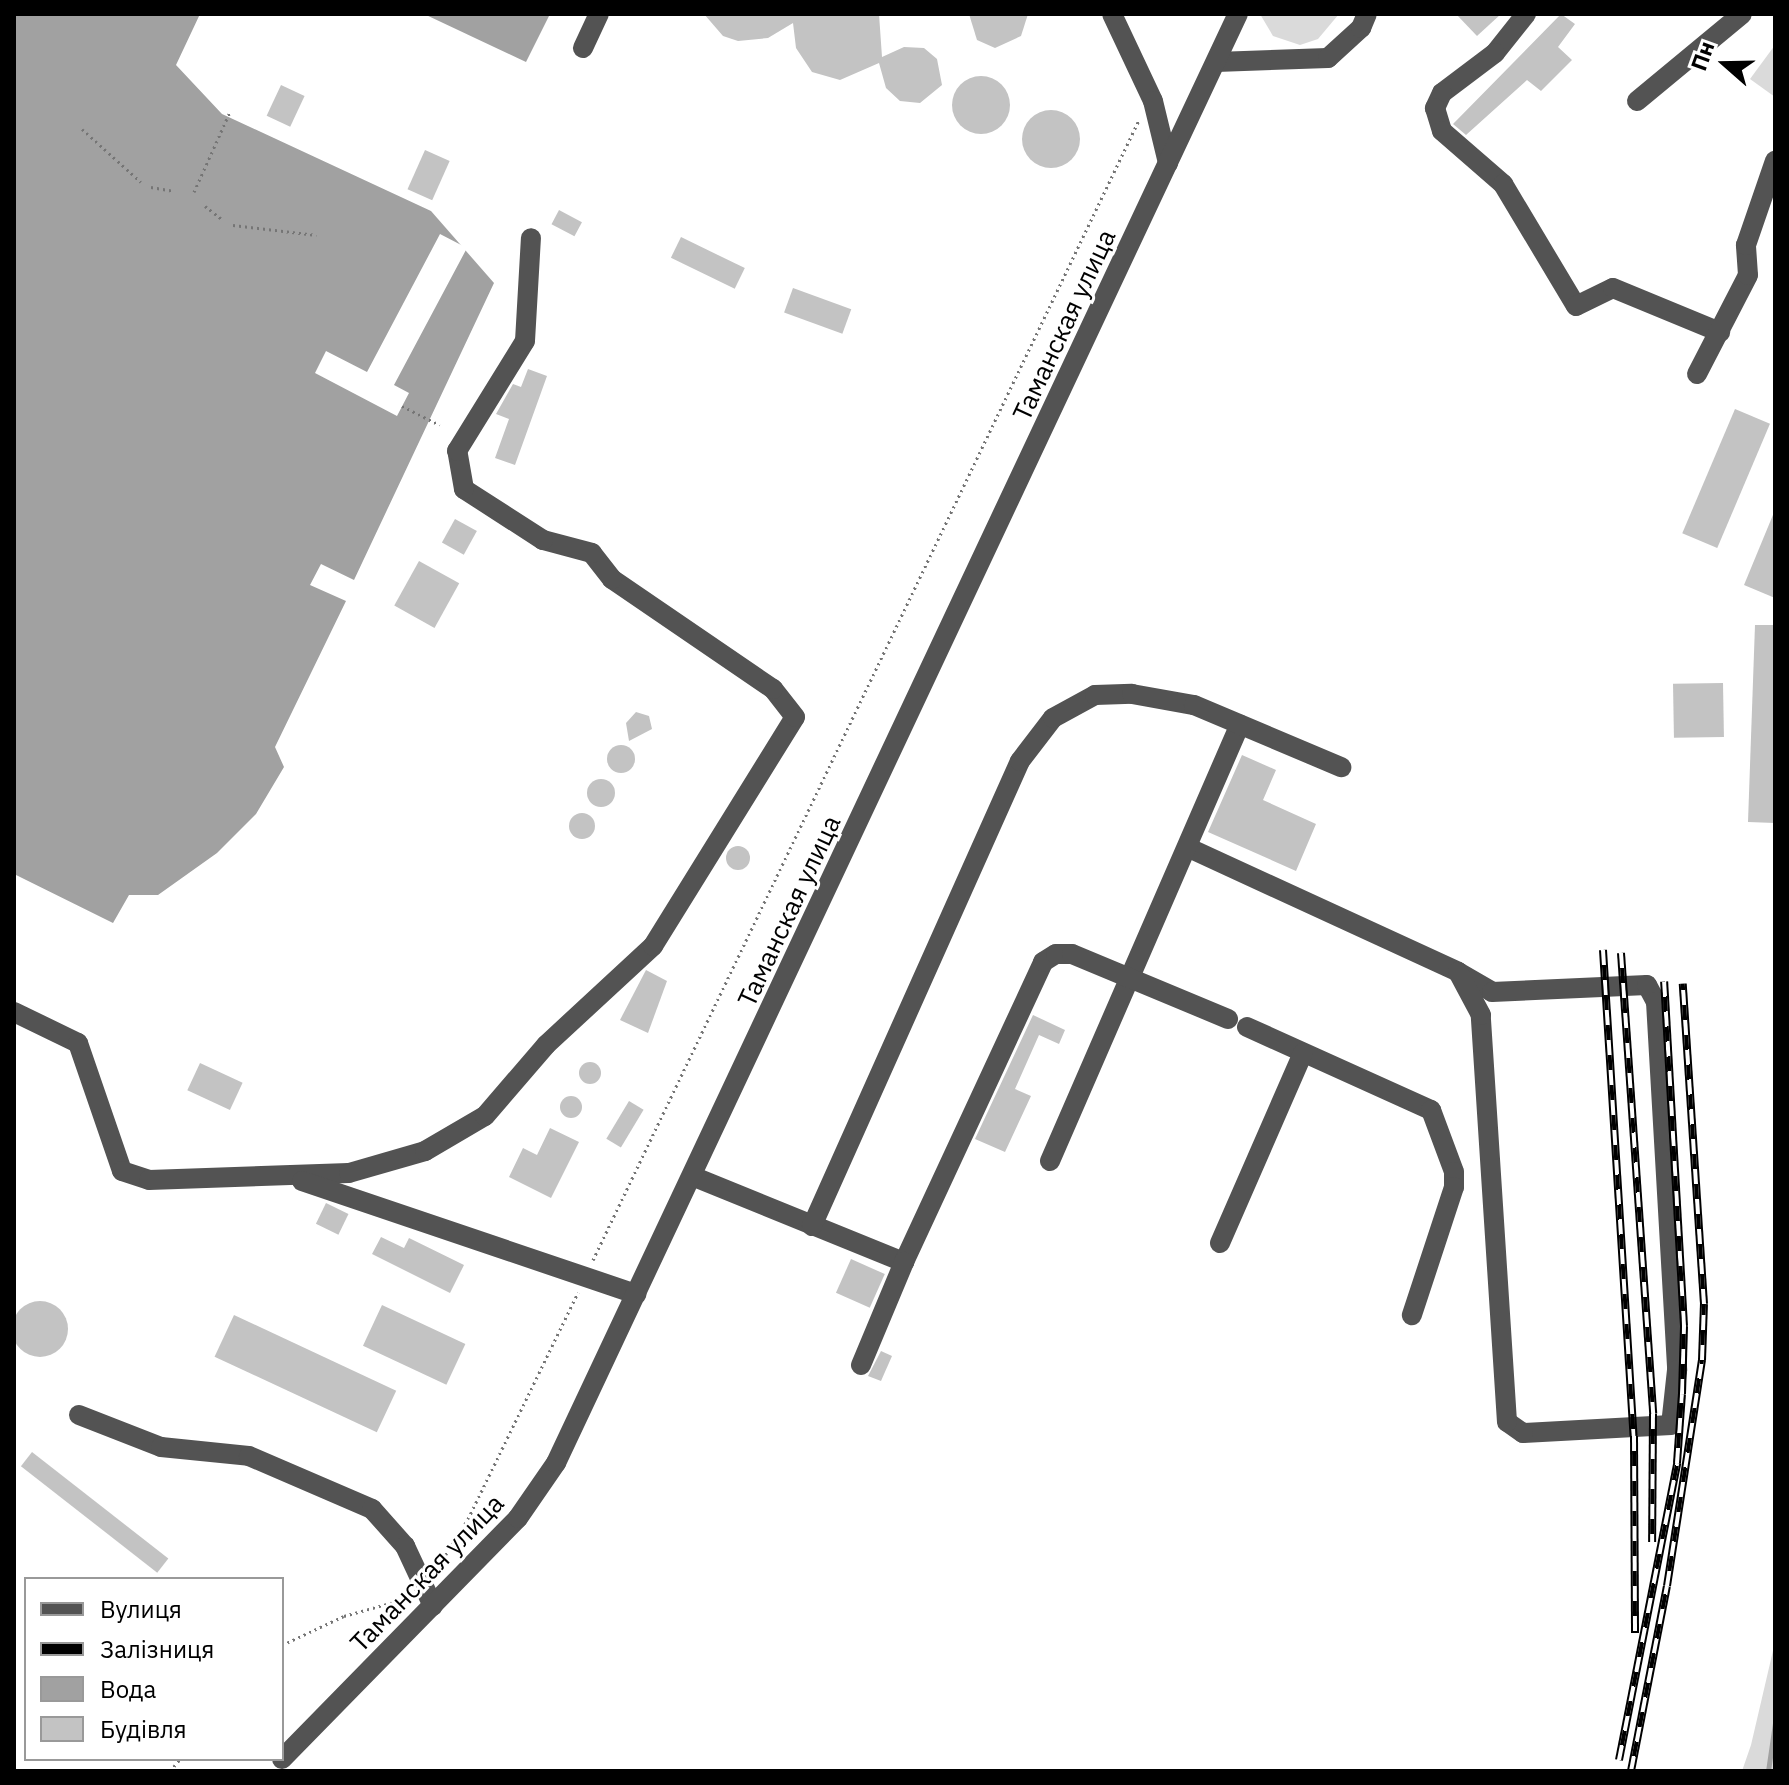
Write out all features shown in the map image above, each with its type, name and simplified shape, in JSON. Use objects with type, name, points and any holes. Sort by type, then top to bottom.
[{"type":"street","points":[[583,48],[599,14]]},
{"type":"street","points":[[1112,14],[1153,101],[1168,163]]},
{"type":"street","name":"Таманская улица","points":[[284,1757],[518,1518],[556,1463],[1238,14]]},
{"type":"street","points":[[1216,62],[1328,58],[1361,28],[1367,14]]},
{"type":"street","points":[[1526,14],[1495,53],[1442,93],[1435,108],[1442,131],[1503,184],[1576,306],[1613,288],[1720,332]]},
{"type":"street","points":[[1637,101],[1742,14]]},
{"type":"street","points":[[1697,374],[1748,275],[1746,245],[1775,161]]},
{"type":"street","points":[[14,1012],[78,1043],[122,1171],[149,1180],[294,1179],[349,1173],[425,1151],[485,1116],[546,1045],[653,946],[795,717],[773,689],[612,579],[592,553],[543,540],[464,489],[457,451],[525,341],[531,238]]},
{"type":"street","points":[[812,1226],[1020,761],[1053,718],[1095,695],[1132,694],[1194,705],[1341,767]]},
{"type":"street","points":[[1050,1161],[1240,725]]},
{"type":"street","points":[[1189,848],[1458,972],[1492,992],[1647,985],[1656,1002],[1677,1370],[1671,1425],[1523,1433],[1507,1422],[1481,1015],[1458,972]]},
{"type":"street","points":[[861,1365],[904,1262],[1043,962],[1056,954],[1072,954],[1130,977],[1431,1110],[1454,1172],[1454,1187],[1412,1315]]},
{"type":"street","points":[[1220,1243],[1303,1053]]},
{"type":"street","points":[[692,1176],[904,1262]]},
{"type":"street","points":[[294,1179],[636,1294]]},
{"type":"street","points":[[79,1415],[161,1447],[249,1456],[372,1509],[405,1546],[433,1606]]},
{"type":"path","points":[[194,192],[230,112]]},
{"type":"path","points":[[284,1644],[344,1616],[404,1602],[423,1584],[468,1519],[1140,118]]},
{"type":"path","points":[[82,129],[141,182]]},
{"type":"path","points":[[151,187],[173,191]]},
{"type":"path","points":[[205,206],[223,220]]},
{"type":"path","points":[[233,225],[316,235]]},
{"type":"path","points":[[402,406],[440,425]]},
{"type":"shaded area","points":[[1260,14],[1339,14],[1318,39],[1300,45],[1273,36]]},
{"type":"shaded area","points":[[1775,45],[1775,97],[1750,79]]},
{"type":"shaded area","points":[[1775,1642],[1775,1771],[1742,1771],[1751,1745]]},
{"type":"water","points":[[14,14],[200,14],[176,65],[222,114],[431,211],[494,283],[354,580],[321,564],[310,585],[346,601],[275,747],[284,767],[256,814],[217,853],[158,895],[129,895],[113,923],[14,874]]},
{"type":"water","points":[[424,14],[550,14],[526,62]]},
{"type":"pier","points":[[440,234],[467,248],[394,385],[409,393],[397,416],[315,373],[326,351],[367,372]]},
{"type":"building","points":[[704,14],[879,14],[882,57],[904,47],[924,48],[937,59],[942,85],[920,103],[900,101],[886,88],[879,63],[840,80],[812,72],[796,48],[793,23],[768,38],[738,41],[723,36]]},
{"type":"building","points":[[969,14],[1028,14],[1021,36],[995,48],[977,40]]},
{"type":"building","points":[[1456,14],[1501,14],[1477,36]]},
{"type":"building","points":[[1561,14],[1575,24],[1558,47],[1572,60],[1541,91],[1527,80],[1466,135],[1453,124]]},
{"type":"building","points":[[981,76],[1002,84],[1010,105],[1002,126],[981,134],[960,126],[952,105],[960,84]]},
{"type":"building","points":[[281,85],[305,96],[290,127],[267,116]]},
{"type":"building","points":[[1051,110],[1062,112],[1071,119],[1078,128],[1078,150],[1071,159],[1062,166],[1051,168],[1040,166],[1031,159],[1024,150],[1022,139],[1024,128],[1031,119],[1040,112]]},
{"type":"building","points":[[425,150],[450,161],[432,200],[408,189]]},
{"type":"building","points":[[559,210],[582,222],[574,236],[551,224]]},
{"type":"building","points":[[681,237],[745,268],[735,289],[671,258]]},
{"type":"building","points":[[793,288],[851,309],[842,334],[784,312]]},
{"type":"building","points":[[528,369],[547,376],[515,465],[495,458],[509,419],[496,414],[513,384],[521,387]]},
{"type":"building","points":[[1735,409],[1770,424],[1717,548],[1682,533]]},
{"type":"building","points":[[1775,510],[1775,598],[1744,585]]},
{"type":"building","points":[[455,519],[477,531],[464,555],[442,543]]},
{"type":"building","points":[[419,561],[459,583],[435,628],[394,606]]},
{"type":"building","points":[[1755,625],[1775,625],[1775,823],[1748,822]]},
{"type":"building","points":[[1723,683],[1724,737],[1674,738],[1673,684]]},
{"type":"building","points":[[636,712],[649,716],[652,729],[629,741],[626,723]]},
{"type":"building","points":[[621,745],[631,749],[635,759],[631,769],[621,773],[611,769],[607,759],[611,749]]},
{"type":"building","points":[[1242,755],[1276,770],[1263,800],[1316,824],[1296,871],[1208,832]]},
{"type":"building","points":[[601,779],[611,783],[615,793],[611,803],[601,807],[591,803],[587,793],[591,783]]},
{"type":"building","points":[[582,813],[591,817],[595,826],[591,835],[582,839],[573,835],[569,826],[573,817]]},
{"type":"building","points":[[738,846],[746,850],[750,858],[746,866],[738,870],[730,866],[726,858],[730,850]]},
{"type":"building","points":[[646,970],[667,981],[648,1033],[620,1020]]},
{"type":"building","points":[[1033,1015],[1065,1030],[1059,1044],[1039,1035],[1015,1089],[1031,1096],[1005,1152],[975,1139]]},
{"type":"building","points":[[590,1062],[598,1065],[601,1073],[598,1081],[590,1084],[582,1081],[579,1073],[582,1065]]},
{"type":"building","points":[[200,1063],[243,1083],[230,1110],[187,1090]]},
{"type":"building","points":[[567,1096],[575,1096],[582,1107],[575,1118],[567,1118],[560,1111],[560,1103]]},
{"type":"building","points":[[629,1101],[644,1110],[621,1147],[606,1139]]},
{"type":"building","points":[[550,1128],[579,1142],[551,1198],[509,1177],[523,1148],[537,1155]]},
{"type":"building","points":[[326,1203],[348,1214],[338,1235],[316,1224]]},
{"type":"building","points":[[381,1237],[404,1248],[409,1238],[464,1265],[450,1293],[372,1254]]},
{"type":"building","points":[[851,1259],[885,1274],[870,1308],[836,1293]]},
{"type":"building","points":[[40,1301],[60,1309],[68,1329],[60,1349],[40,1357],[20,1349],[12,1329],[20,1309]]},
{"type":"building","points":[[382,1305],[465,1344],[446,1385],[363,1346]]},
{"type":"building","points":[[234,1315],[396,1391],[377,1432],[215,1357]]},
{"type":"building","points":[[881,1351],[892,1356],[881,1381],[868,1376]]},
{"type":"building","points":[[32,1452],[168,1559],[157,1573],[21,1466]]},
{"type":"waterway","points":[[1768,1771],[1775,1723]]},
{"type":"railway","points":[[1603,950],[1634,1436],[1635,1633]]},
{"type":"railway","points":[[1621,953],[1653,1414],[1652,1542]]},
{"type":"railway","points":[[1619,1760],[1677,1463],[1682,1394],[1684,1326],[1664,982]]},
{"type":"railway","points":[[1631,1771],[1667,1586],[1702,1360],[1704,1304],[1683,984]]}]
